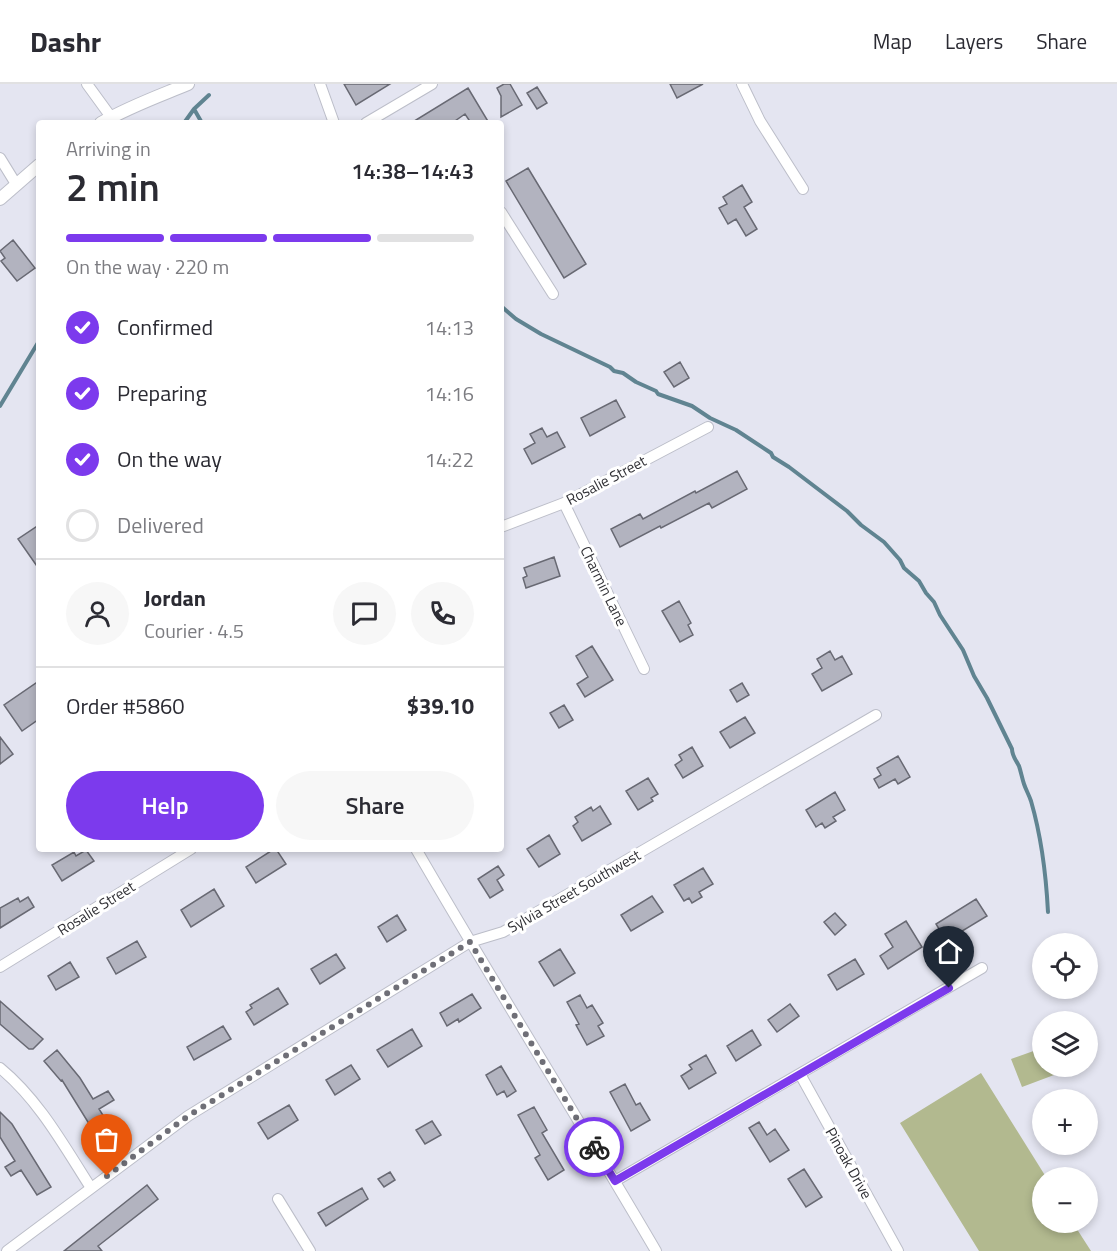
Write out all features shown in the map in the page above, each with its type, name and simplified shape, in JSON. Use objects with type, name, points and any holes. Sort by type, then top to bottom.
[{"type":"street","points":[[87,84],[106,120],[188,84]]},
{"type":"street","points":[[320,84],[333,120]]},
{"type":"street","points":[[371,120],[432,84]]},
{"type":"street","points":[[742,84],[760,121],[804,189]]},
{"type":"street","points":[[0,158],[15,184]]},
{"type":"street","points":[[0,199],[36,168]]},
{"type":"street","points":[[504,217],[553,294]]},
{"type":"street","name":"Rosalie Street","points":[[504,526],[564,503],[708,427]]},
{"type":"street","name":"Charmin Lane","points":[[564,503],[644,669]]},
{"type":"street","name":"Sylvia Street Southwest","points":[[7,1251],[188,1116],[470,942],[503,932],[876,715]]},
{"type":"street","name":"Rosalie Street","points":[[0,968],[186,852]]},
{"type":"street","points":[[418,852],[656,1251]]},
{"type":"street","points":[[615,1181],[982,968]]},
{"type":"street","points":[[0,1068],[12,1077],[47,1120],[91,1188]]},
{"type":"street","name":"Pinoak Drive","points":[[800,1074],[898,1251]]},
{"type":"street","points":[[278,1199],[310,1251]]},
{"type":"green space","points":[[1032,1052],[1032,1077],[1049,1077],[1022,1087],[1011,1059]]},
{"type":"green space","points":[[981,1073],[1040,1167],[1032,1167],[1032,1233],[1079,1233],[1091,1251],[979,1251],[900,1123]]},
{"type":"building","points":[[344,84],[390,84],[356,105]]},
{"type":"building","points":[[510,84],[522,105],[501,117],[501,96],[497,88]]},
{"type":"building","points":[[670,84],[703,84],[677,98]]},
{"type":"building","points":[[537,87],[547,103],[537,109],[527,93]]},
{"type":"building","points":[[468,88],[487,120],[469,120],[465,114],[456,120],[416,120]]},
{"type":"building","points":[[528,168],[586,264],[564,278],[506,181]]},
{"type":"building","points":[[742,185],[752,202],[744,207],[757,229],[746,236],[736,219],[728,224],[719,208],[727,204],[723,197]]},
{"type":"building","points":[[13,240],[35,268],[17,281],[1,261],[5,258],[0,251]]},
{"type":"building","points":[[680,362],[689,378],[674,387],[664,372]]},
{"type":"building","points":[[616,400],[625,417],[590,436],[581,418]]},
{"type":"building","points":[[542,428],[547,437],[557,432],[565,447],[532,464],[524,449],[535,443],[530,434]]},
{"type":"building","points":[[737,471],[747,489],[712,508],[709,503],[620,547],[611,529],[640,514],[643,519]]},
{"type":"building","points":[[36,527],[36,565],[18,539]]},
{"type":"building","points":[[554,557],[560,576],[526,588],[523,578],[527,576],[524,568]]},
{"type":"building","points":[[679,601],[691,623],[688,625],[693,635],[680,642],[662,611]]},
{"type":"building","points":[[592,646],[613,680],[585,697],[577,684],[588,677],[576,656]]},
{"type":"building","points":[[830,651],[835,660],[842,656],[852,674],[822,691],[812,674],[822,668],[817,659]]},
{"type":"building","points":[[36,683],[36,721],[22,731],[4,705]]},
{"type":"building","points":[[742,683],[749,695],[737,702],[730,690]]},
{"type":"building","points":[[564,705],[573,720],[559,728],[550,713]]},
{"type":"building","points":[[745,717],[755,733],[730,748],[720,732]]},
{"type":"building","points":[[0,737],[13,754],[0,764]]},
{"type":"building","points":[[692,747],[703,766],[683,778],[675,765],[682,760],[679,755]]},
{"type":"building","points":[[898,756],[910,777],[898,784],[895,779],[879,788],[874,779],[881,775],[877,768]]},
{"type":"building","points":[[648,778],[658,794],[651,798],[653,801],[638,810],[626,791]]},
{"type":"building","points":[[835,792],[845,810],[833,817],[836,821],[825,828],[822,823],[816,827],[806,810]]},
{"type":"building","points":[[600,806],[611,824],[582,841],[573,826],[578,822],[575,817],[591,807],[593,811]]},
{"type":"building","points":[[549,835],[560,854],[539,867],[527,849]]},
{"type":"building","points":[[74,852],[76,856],[87,852],[94,861],[62,881],[52,865]]},
{"type":"building","points":[[269,852],[278,852],[286,864],[256,883],[246,867]]},
{"type":"building","points":[[498,866],[504,875],[497,880],[503,890],[490,898],[478,879]]},
{"type":"building","points":[[703,868],[713,884],[699,892],[702,897],[692,903],[689,898],[684,901],[674,885]]},
{"type":"building","points":[[214,889],[224,906],[191,927],[181,910]]},
{"type":"building","points":[[652,896],[663,912],[631,931],[621,915]]},
{"type":"building","points":[[28,897],[34,907],[0,928],[0,908],[18,898],[20,902]]},
{"type":"building","points":[[976,899],[987,916],[959,933],[957,929],[944,937],[936,924]]},
{"type":"building","points":[[835,913],[846,925],[835,935],[824,922]]},
{"type":"building","points":[[397,915],[406,930],[387,942],[378,927]]},
{"type":"building","points":[[906,921],[922,947],[888,969],[880,956],[893,947],[885,934]]},
{"type":"building","points":[[137,941],[146,957],[116,974],[107,958]]},
{"type":"building","points":[[560,949],[575,973],[554,986],[539,962]]},
{"type":"building","points":[[336,954],[345,968],[320,984],[311,969]]},
{"type":"building","points":[[855,959],[864,974],[837,990],[828,975]]},
{"type":"building","points":[[70,962],[79,977],[56,990],[48,976]]},
{"type":"building","points":[[278,988],[288,1004],[254,1025],[246,1012],[252,1008],[250,1005]]},
{"type":"building","points":[[472,994],[481,1008],[459,1022],[458,1019],[447,1026],[440,1013]]},
{"type":"building","points":[[580,995],[587,1008],[592,1005],[603,1023],[598,1026],[604,1036],[587,1045],[567,1002]]},
{"type":"building","points":[[0,1001],[43,1039],[33,1049],[29,1049],[0,1024]]},
{"type":"building","points":[[790,1004],[799,1016],[777,1032],[768,1020]]},
{"type":"building","points":[[223,1026],[231,1039],[194,1060],[187,1047]]},
{"type":"building","points":[[412,1029],[422,1046],[388,1067],[377,1050]]},
{"type":"building","points":[[752,1030],[761,1045],[736,1061],[727,1046]]},
{"type":"building","points":[[57,1050],[80,1078],[93,1099],[108,1091],[114,1100],[99,1109],[116,1136],[100,1147],[94,1137],[96,1135],[62,1080],[44,1061]]},
{"type":"building","points":[[706,1055],[716,1073],[689,1089],[681,1076],[692,1069],[689,1065]]},
{"type":"building","points":[[351,1065],[360,1079],[335,1095],[326,1080]]},
{"type":"building","points":[[501,1066],[516,1091],[507,1097],[504,1091],[497,1095],[486,1075]]},
{"type":"building","points":[[625,1084],[636,1105],[640,1103],[650,1120],[631,1131],[610,1092]]},
{"type":"building","points":[[289,1105],[298,1120],[268,1139],[258,1123]]},
{"type":"building","points":[[534,1107],[547,1130],[542,1133],[564,1170],[548,1180],[535,1158],[540,1155],[518,1115]]},
{"type":"building","points":[[0,1112],[12,1124],[51,1187],[37,1195],[21,1170],[11,1176],[5,1167],[15,1161],[0,1137]]},
{"type":"building","points":[[432,1121],[441,1135],[425,1144],[416,1130]]},
{"type":"building","points":[[759,1122],[767,1135],[775,1129],[789,1150],[770,1162],[749,1128]]},
{"type":"building","points":[[804,1169],[822,1197],[806,1207],[788,1179]]},
{"type":"building","points":[[390,1172],[395,1180],[384,1187],[378,1179]]},
{"type":"building","points":[[147,1185],[158,1199],[98,1246],[102,1251],[64,1251]]},
{"type":"building","points":[[362,1188],[368,1199],[326,1226],[318,1213]]},
{"type":"waterway","points":[[186,120],[209,95]]},
{"type":"waterway","points":[[194,109],[200,120]]},
{"type":"waterway","points":[[504,309],[541,334],[614,371],[623,373],[658,394],[692,406],[710,418],[736,430],[771,453],[773,457],[847,511],[884,542],[904,568],[919,581],[934,602],[963,650],[1012,749],[1031,801],[1038,829],[1045,870],[1048,912]]},
{"type":"waterway","points":[[0,406],[36,346]]},
{"type":"way so far","points":[[107,1176],[188,1116],[470,942],[594,1147]]},
{"type":"route","points":[[594,1147],[615,1181],[949,988]]}]
